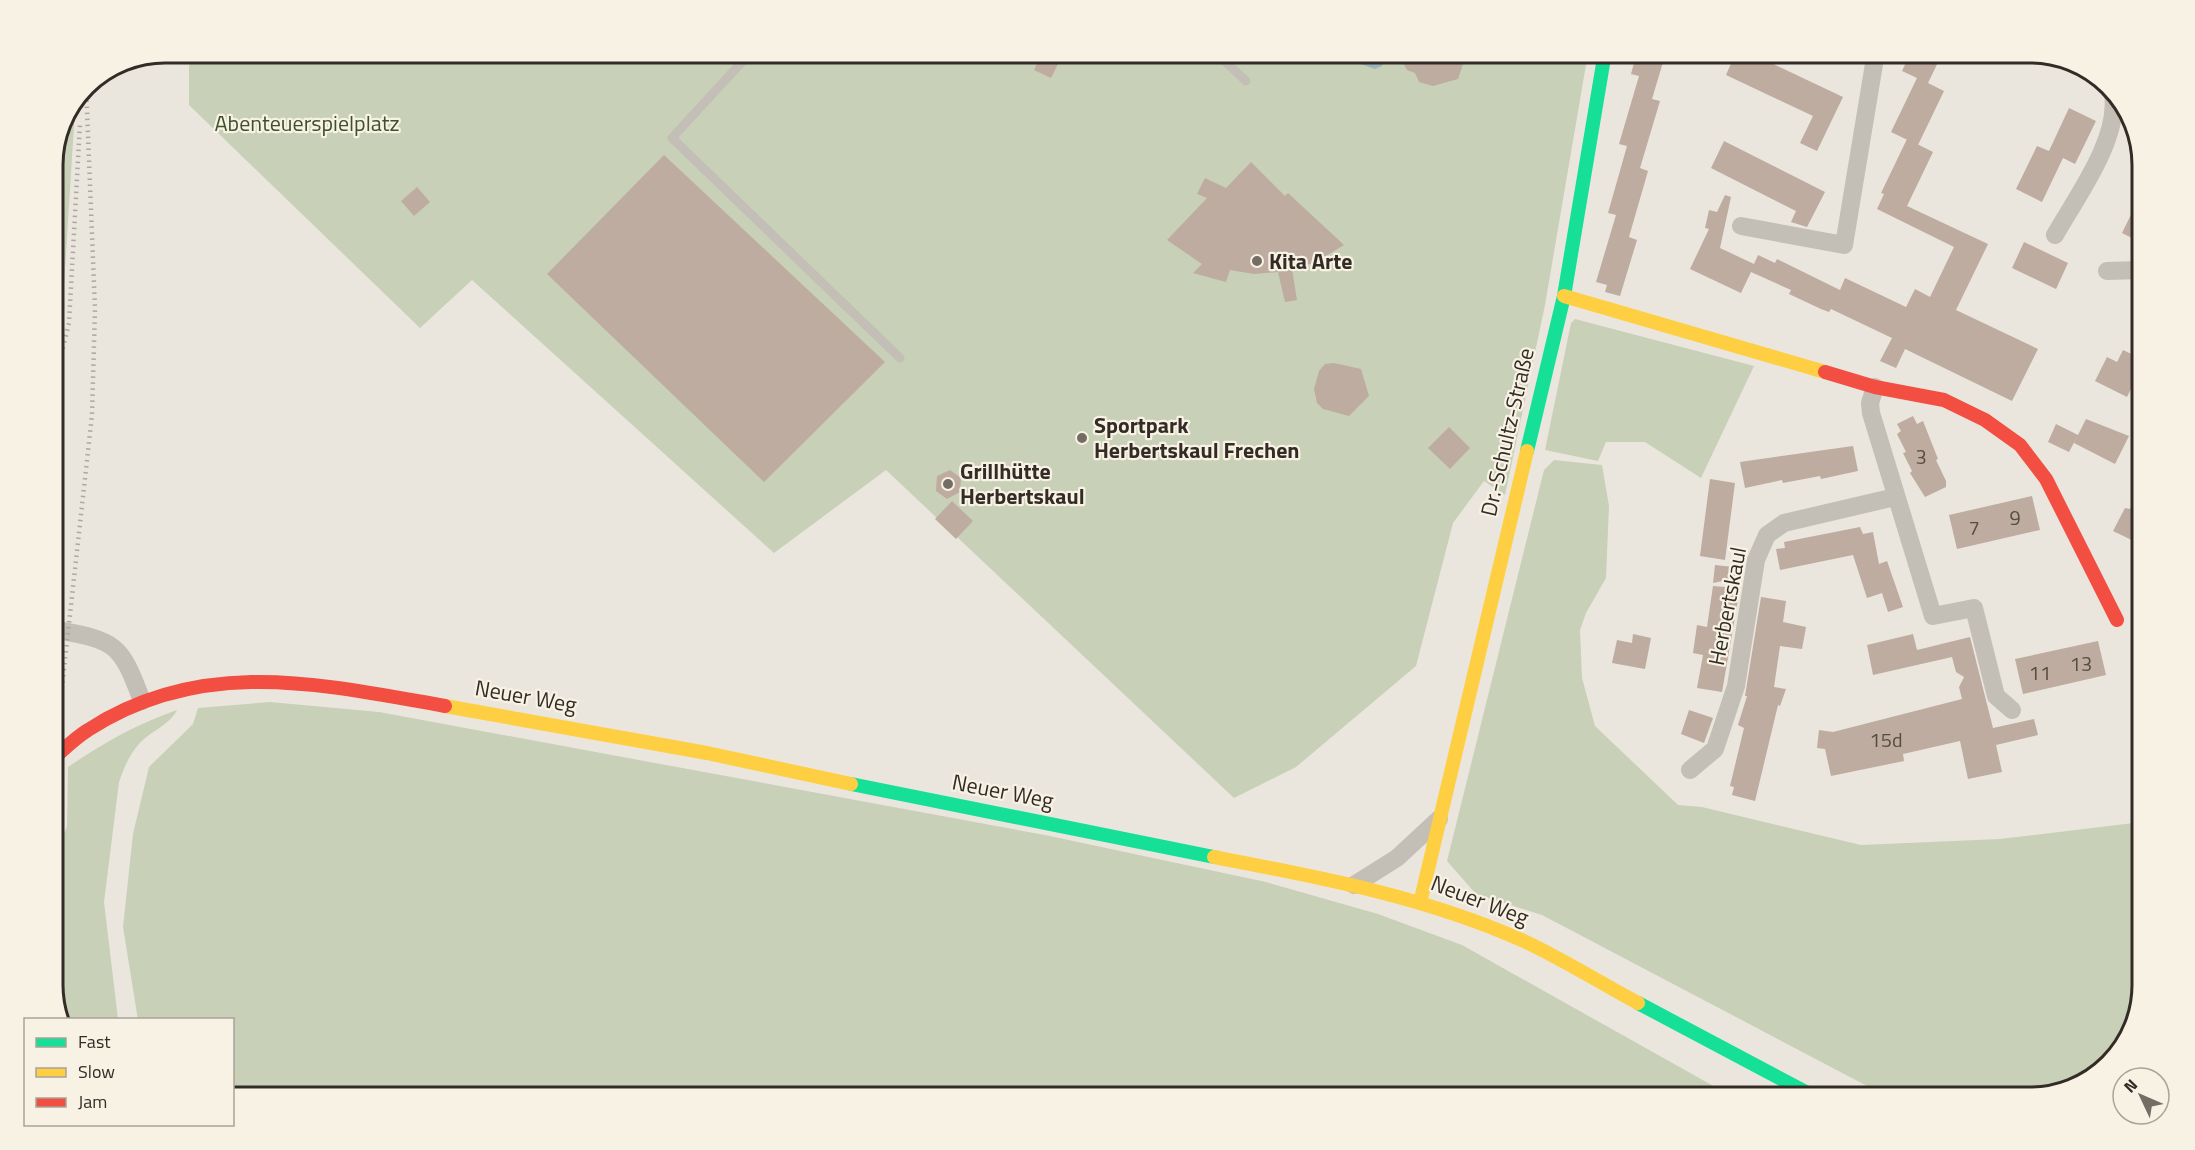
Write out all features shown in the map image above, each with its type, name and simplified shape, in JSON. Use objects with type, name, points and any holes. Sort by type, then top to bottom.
[{"type":"main road","name":"Dr.-Schultz-Straße","points":[[1420,903],[1564,296],[1603,63]]},
{"type":"main road","points":[[1564,296],[1875,387],[1944,400],[1985,420],[2020,445],[2046,479],[2117,620]]},
{"type":"main road","name":"Neuer Weg","points":[[63,750],[87,730],[141,701],[182,688],[269,680],[340,687],[707,753],[997,815],[1354,885],[1420,903],[1524,942],[1794,1087]]},
{"type":"street","points":[[1741,226],[1844,245],[1874,63]]},
{"type":"street","points":[[2055,235],[2106,141],[2114,120],[2114,107]]},
{"type":"street","points":[[2107,271],[2132,270]]},
{"type":"street","points":[[1875,387],[1870,403],[1871,413],[1933,616],[1974,608],[1996,696],[2012,710]]},
{"type":"street","name":"Herbertskaul","points":[[1690,770],[1715,749],[1736,686],[1756,560],[1767,535],[1784,523],[1895,497]]},
{"type":"street","points":[[63,631],[105,642],[117,650],[125,658],[141,701]]},
{"type":"street","points":[[1354,885],[1397,858],[1439,819]]},
{"type":"lane","points":[[741,63],[672,138],[900,358]]},
{"type":"lane","points":[[1227,63],[1246,81]]},
{"type":"green space","name":"Sportpark Herbertskaul Frechen","points":[[191,63],[1586,63],[1545,305],[1505,495],[1484,481],[1453,523],[1416,666],[1296,767],[1234,798],[886,470],[774,553],[472,280],[420,328],[189,105]]},
{"type":"green space","points":[[74,119],[63,301],[63,159],[66,139]]},
{"type":"green space","points":[[1575,319],[1754,366],[1701,478],[1645,442],[1606,442],[1598,461],[1545,450],[1571,323]]},
{"type":"green space","points":[[1554,460],[1602,465],[1609,506],[1606,578],[1586,613],[1580,630],[1582,678],[1595,726],[1678,805],[1702,807],[1861,845],[2000,839],[2132,823],[2130,1005],[2127,1018],[2115,1041],[2097,1062],[2075,1076],[2056,1084],[2043,1086],[1869,1087],[1542,915],[1476,894],[1447,861],[1544,470]]},
{"type":"green space","points":[[270,702],[379,712],[1045,835],[1266,882],[1378,914],[1462,945],[1715,1087],[234,1087],[234,1018],[138,1018],[123,927],[133,834],[149,767],[193,724],[198,708]]},
{"type":"green space","points":[[177,710],[174,716],[143,739],[135,748],[119,782],[104,902],[118,1018],[68,1018],[63,991],[63,835],[67,827],[68,767],[148,721]]},
{"type":"water","points":[[1358,63],[1383,63],[1382,66],[1375,69]]},
{"type":"building","points":[[1037,63],[1058,63],[1051,78],[1034,70]]},
{"type":"building","points":[[1403,63],[1463,63],[1458,79],[1433,86],[1419,82],[1415,73],[1407,70]]},
{"type":"building","points":[[1634,63],[1663,63],[1652,99],[1660,101],[1640,168],[1648,171],[1629,237],[1637,240],[1620,296],[1605,292],[1607,285],[1596,282],[1616,215],[1608,213],[1627,146],[1619,144],[1639,76],[1631,74]]},
{"type":"building","points":[[1731,63],[1771,63],[1843,97],[1817,151],[1800,143],[1813,116],[1726,75]]},
{"type":"building","points":[[1906,63],[1938,63],[1928,83],[1944,91],[1918,145],[1891,132],[1917,78],[1902,71]]},
{"type":"building","points":[[2069,108],[2096,121],[2075,164],[2063,158],[2042,202],[2016,189],[2037,146],[2049,151]]},
{"type":"building","points":[[1907,139],[1933,152],[1907,206],[1988,244],[1956,310],[2038,349],[2012,401],[1905,349],[1896,368],[1880,361],[1892,338],[1831,309],[1829,312],[1821,309],[1789,294],[1791,290],[1751,272],[1741,293],[1690,269],[1709,229],[1705,228],[1709,210],[1717,212],[1725,195],[1731,197],[1720,248],[1754,264],[1758,255],[1775,263],[1777,259],[1840,290],[1845,278],[1906,307],[1915,289],[1930,297],[1954,247],[1877,209],[1884,194],[1881,193]]},
{"type":"building","points":[[1724,141],[1825,192],[1807,227],[1791,222],[1796,211],[1711,168]]},
{"type":"building","points":[[664,155],[885,362],[764,482],[547,274]]},
{"type":"building","points":[[1251,162],[1285,196],[1288,193],[1344,245],[1316,262],[1292,269],[1297,300],[1285,302],[1278,272],[1254,274],[1230,270],[1226,282],[1193,273],[1202,264],[1167,240],[1207,198],[1197,194],[1205,178],[1226,188]]},
{"type":"building","points":[[417,187],[430,202],[414,216],[401,201]]},
{"type":"building","points":[[2132,212],[2132,238],[2122,233]]},
{"type":"building","points":[[2024,242],[2068,263],[2056,289],[2012,268]]},
{"type":"building","points":[[2123,350],[2132,354],[2132,387],[2127,397],[2095,381],[2107,357],[2117,362]]},
{"type":"building","points":[[1334,363],[1361,369],[1369,396],[1349,416],[1323,409],[1317,403],[1314,389],[1319,371],[1325,364]]},
{"type":"building","points":[[1913,416],[1917,424],[1923,421],[1938,459],[1936,460],[1946,481],[1946,487],[1925,497],[1910,473],[1912,471],[1903,453],[1906,452],[1897,434],[1901,431],[1897,424]]},
{"type":"building","points":[[2086,419],[2129,436],[2115,464],[2074,443]]},
{"type":"building","points":[[2056,424],[2078,435],[2069,452],[2048,442]]},
{"type":"building","points":[[1449,427],[1470,448],[1450,469],[1428,448]]},
{"type":"building","points":[[1853,446],[1858,471],[1821,479],[1820,476],[1783,483],[1782,480],[1745,488],[1740,462]]},
{"type":"building","name":"Grillhütte Herbertskaul","points":[[950,470],[961,478],[960,492],[947,499],[936,491],[937,476]]},
{"type":"building","points":[[1710,479],[1735,483],[1725,560],[1700,556]]},
{"type":"building","points":[[2032,496],[2040,530],[1957,549],[1949,515]]},
{"type":"building","points":[[952,501],[973,521],[956,539],[935,519]]},
{"type":"building","points":[[2132,505],[2132,540],[2113,531],[2125,508],[2130,509]]},
{"type":"building","points":[[1860,527],[1863,534],[1873,532],[1879,564],[1887,561],[1903,607],[1888,612],[1882,593],[1867,598],[1853,555],[1780,570],[1776,549],[1785,548],[1784,542]]},
{"type":"building","points":[[1715,565],[1743,568],[1742,577],[1713,583]]},
{"type":"building","points":[[1713,586],[1737,588],[1736,594],[1739,594],[1722,692],[1697,688],[1703,655],[1693,653],[1697,625],[1707,627]]},
{"type":"building","points":[[1761,597],[1786,601],[1783,622],[1806,627],[1802,649],[1780,646],[1774,687],[1786,689],[1780,706],[1778,705],[1755,801],[1732,795],[1734,787],[1730,786],[1744,728],[1738,725],[1747,696],[1745,696]]},
{"type":"building","points":[[1633,634],[1651,638],[1645,669],[1612,663],[1617,640],[1632,643]]},
{"type":"building","points":[[1913,634],[1917,650],[1970,637],[1993,728],[2034,719],[2038,735],[1996,745],[2002,772],[1968,779],[1960,741],[1903,754],[1904,761],[1831,776],[1825,749],[1817,748],[1819,730],[1833,732],[1962,699],[1959,687],[1964,677],[1956,672],[1952,657],[1873,675],[1867,645]]},
{"type":"building","points":[[2098,641],[2106,675],[2023,694],[2015,659]]},
{"type":"building","points":[[1689,710],[1713,718],[1704,743],[1681,734]]},
{"type":"railway","points":[[63,678],[92,415],[95,309],[87,100]]},
{"type":"railway","points":[[63,348],[69,323],[80,124]]},
{"type":"traffic: fast","points":[[1527,451],[1564,296],[1603,63]]},
{"type":"traffic: fast","points":[[851,784],[1214,857]]},
{"type":"traffic: fast","points":[[1638,1003],[1796,1087]]},
{"type":"traffic: slow","points":[[1564,296],[1825,372]]},
{"type":"traffic: slow","points":[[1420,903],[1527,451]]},
{"type":"traffic: slow","points":[[445,706],[707,753],[851,784]]},
{"type":"traffic: slow","points":[[1214,857],[1372,890],[1488,926],[1526,942],[1638,1003]]},
{"type":"traffic: jam","points":[[1825,372],[1875,387],[1944,400],[1985,420],[2020,445],[2046,479],[2117,620]]},
{"type":"traffic: jam","points":[[63,750],[83,733],[131,707],[174,692],[218,684],[263,682],[308,684],[445,706]]},
{"type":"place","name":"Kita Arte","points":[[1257,261]]},
{"type":"place","name":"Sportpark Herbertskaul Frechen","points":[[1082,438]]},
{"type":"place","name":"Grillhütte Herbertskaul","points":[[948,484]]},
{"type":"park label","name":"Abenteuerspielplatz","points":[[307,123]]}]
